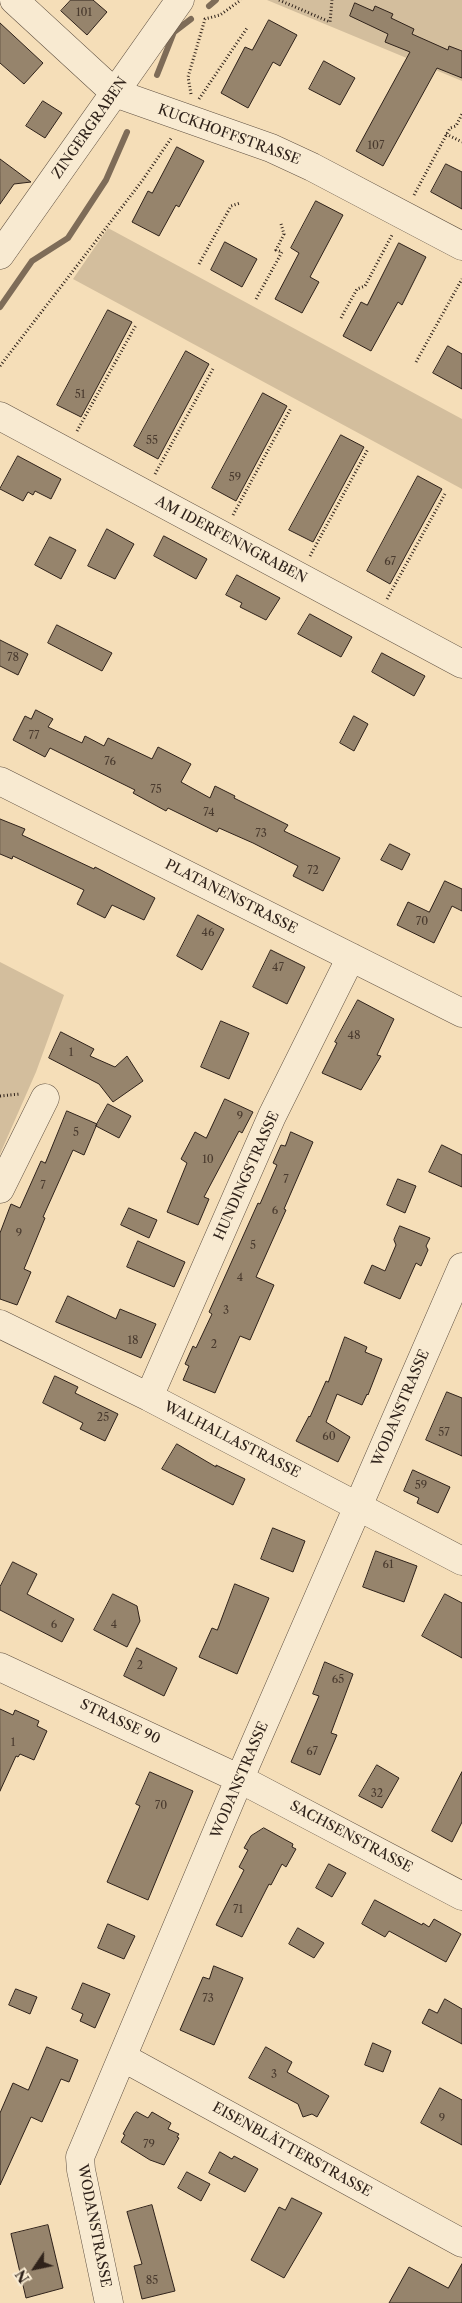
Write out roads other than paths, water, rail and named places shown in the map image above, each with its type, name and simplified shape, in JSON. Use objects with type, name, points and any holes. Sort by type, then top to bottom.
[{"type":"street","name":"KUCKHOFFSTRASSE","points":[[14,0],[115,93],[191,107],[268,147],[304,163],[462,246]]},
{"type":"street","name":"ZINGERGRABEN","points":[[0,255],[180,0]]},
{"type":"street","name":"AM IDERFENNGRABEN","points":[[0,416],[462,664]]},
{"type":"street","name":"PLATANENSTRASSE","points":[[0,781],[462,1013]]},
{"type":"street","name":"HUNDINGSTRASSE","points":[[148,1397],[275,1110],[351,957]]},
{"type":"street","points":[[0,1190],[45,1098]]},
{"type":"street","name":"WODANSTRASSE","points":[[110,2303],[80,2158],[240,1779],[462,1267]]},
{"type":"street","name":"WALHALLASTRASSE","points":[[0,1324],[148,1397],[360,1506],[462,1561]]},
{"type":"street","name":"STRASSE 90","points":[[0,1667],[240,1779]]},
{"type":"street","name":"SACHSENSTRASSE","points":[[240,1779],[462,1896]]},
{"type":"street","name":"EISENBLÄTTERSTRASSE","points":[[122,2057],[462,2242]]},
{"type":"waterway","name":"ZINGERGRABEN","points":[[209,6],[216,0]]},
{"type":"waterway","name":"ZINGERGRABEN","points":[[157,75],[174,32],[191,19]]},
{"type":"waterway","name":"ZINGERGRABEN","points":[[0,307],[32,261],[68,238],[106,180],[127,132]]}]
